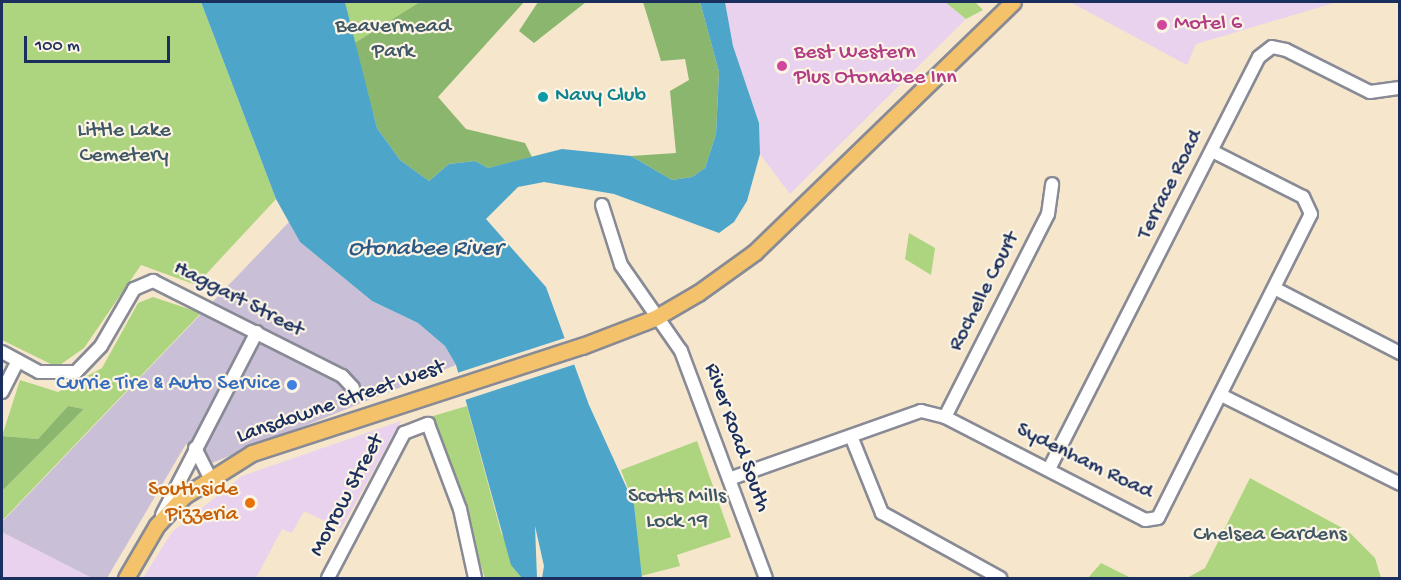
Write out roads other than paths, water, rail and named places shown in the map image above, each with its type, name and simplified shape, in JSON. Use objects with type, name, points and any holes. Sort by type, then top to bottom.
[{"type":"main road","name":"Lansdowne Street West","points":[[126,579],[157,525],[210,477],[252,453],[582,346],[655,318],[755,252],[1013,2]]},
{"type":"street","name":"Terrace Road","points":[[1049,469],[1259,57],[1272,47],[1370,92],[1400,88]]},
{"type":"street","name":"Sydenham Road","points":[[729,479],[921,411],[945,417],[1137,516],[1158,518],[1276,289],[1311,214],[1303,197],[1212,152]]},
{"type":"street","name":"Rochelle Court","points":[[945,417],[1048,214],[1052,184]]},
{"type":"street","name":"River Road South","points":[[602,205],[621,265],[655,318],[681,351],[766,579]]},
{"type":"street","name":"Haggart Street","points":[[2,352],[50,374],[82,368],[134,289],[144,282],[166,285],[342,376],[353,388]]},
{"type":"street","points":[[1276,289],[1400,353]]},
{"type":"street","points":[[157,525],[257,332]]},
{"type":"street","points":[[2,392],[18,361]]},
{"type":"street","points":[[1221,395],[1400,484]]},
{"type":"street","name":"Morrow Street","points":[[328,579],[404,433],[418,424],[435,430],[475,579]]},
{"type":"street","points":[[851,436],[882,513],[987,575],[1000,579]]},
{"type":"street","points":[[195,448],[210,477]]},
{"type":"water","name":"Otonabee River","points":[[201,2],[345,2],[377,128],[400,160],[429,181],[449,164],[475,161],[488,168],[562,149],[631,156],[672,180],[692,177],[705,168],[716,134],[719,72],[700,2],[725,2],[733,46],[759,123],[760,154],[747,201],[734,222],[719,233],[614,194],[544,182],[518,187],[486,219],[546,287],[589,405],[634,504],[642,578],[542,578],[544,566],[535,526],[537,578],[522,578],[511,565],[456,365],[445,346],[418,323],[372,301],[300,242],[276,199]]},
{"type":"place","name":"Motel 6","points":[[1162,25]]},
{"type":"place","name":"Best Western Plus Otonabee Inn","points":[[782,66]]},
{"type":"place","name":"Navy Club","points":[[543,97]]},
{"type":"place","name":"Currie Tire & Auto Service","points":[[292,385]]},
{"type":"place","name":"Southside Pizzeria","points":[[250,503]]},
{"type":"park label","name":"Beavermead Park","points":[[393,40]]},
{"type":"park label","name":"Little Lake Cemetery","points":[[124,144]]},
{"type":"park label","name":"Scotts Mills Lock 19","points":[[677,510]]},
{"type":"park label","name":"Chelsea Gardens","points":[[1270,536]]}]
